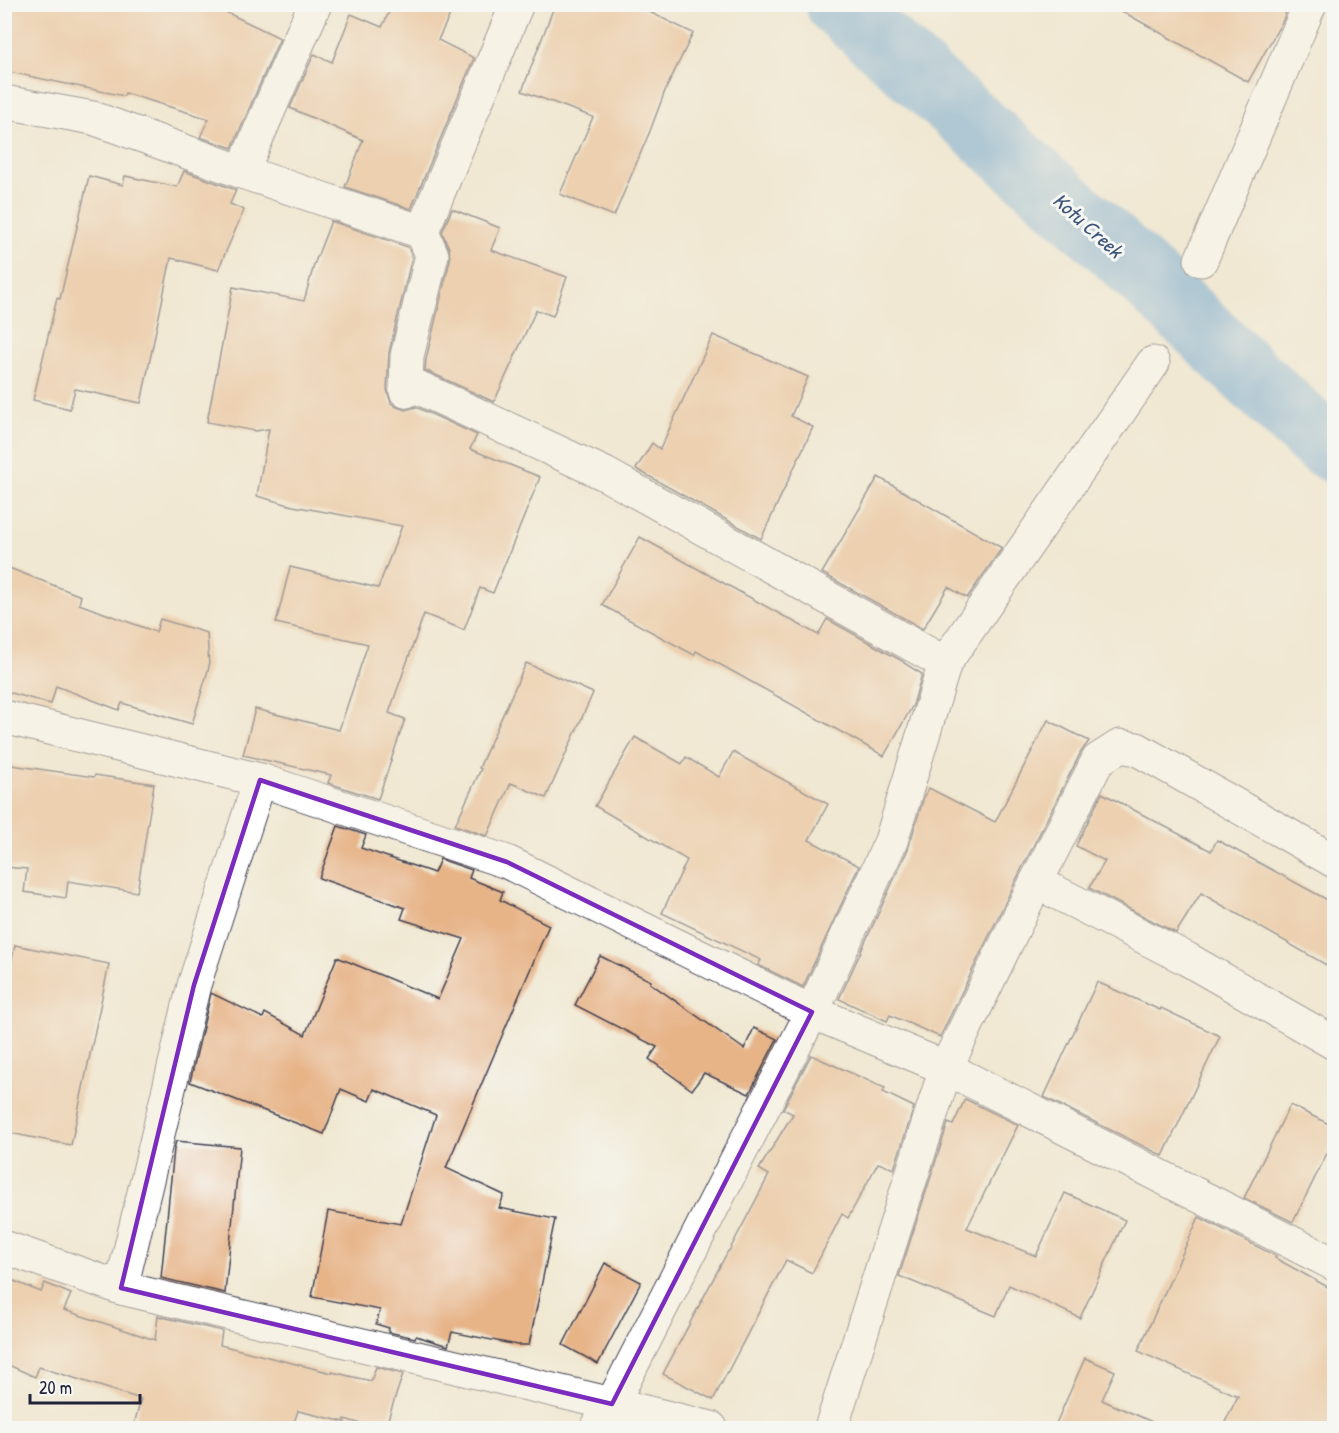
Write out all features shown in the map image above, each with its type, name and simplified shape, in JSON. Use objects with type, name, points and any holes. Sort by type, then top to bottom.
[{"type":"street","points":[[242,172],[315,4]]},
{"type":"street","points":[[517,4],[422,232],[432,255],[407,356],[406,391],[413,386],[605,474],[945,663]]},
{"type":"street","points":[[1201,260],[1310,4]]},
{"type":"street","points":[[4,102],[93,118],[242,172],[422,232]]},
{"type":"street","points":[[605,1416],[812,1012],[891,840],[945,663],[1153,363]]},
{"type":"street","points":[[4,717],[260,780],[507,862],[812,1012],[946,1068],[1335,1264]]},
{"type":"street","points":[[831,1428],[946,1068],[1098,760],[1120,746],[1137,749],[1335,861]]},
{"type":"street","points":[[121,1288],[194,985],[260,780]]},
{"type":"street","points":[[1036,882],[1187,959],[1335,1043]]},
{"type":"street","points":[[4,1247],[121,1288],[605,1416],[711,1428]]},
{"type":"highlighted area","points":[[260,780],[507,862],[812,1012],[612,1404],[121,1288],[194,985]]},
{"type":"building","points":[[4,4],[209,4],[280,38],[232,148],[200,137],[209,119],[125,93],[124,96],[4,71]]},
{"type":"building","points":[[393,4],[455,4],[438,40],[474,58],[411,209],[345,187],[363,140],[290,108],[314,54],[332,62],[351,14],[382,27]]},
{"type":"building","points":[[555,4],[633,4],[693,33],[665,91],[614,216],[560,194],[593,117],[522,91]]},
{"type":"building","points":[[1109,4],[1289,4],[1283,20],[1248,82]]},
{"type":"building","points":[[184,171],[236,190],[230,204],[244,210],[218,270],[171,258],[141,403],[75,389],[70,409],[33,400],[89,176],[123,185],[125,176],[177,187]]},
{"type":"building","points":[[452,209],[500,228],[491,250],[567,277],[553,316],[536,310],[494,402],[425,370],[450,260],[449,248],[442,232]]},
{"type":"building","points":[[331,221],[408,247],[412,257],[389,352],[387,390],[391,403],[405,410],[416,407],[477,435],[470,449],[540,477],[493,593],[480,588],[464,630],[424,614],[389,713],[405,719],[378,799],[328,783],[331,775],[243,755],[255,709],[339,730],[368,644],[276,623],[290,567],[378,588],[402,526],[293,506],[257,496],[269,429],[255,431],[207,422],[233,287],[304,301],[314,265]]},
{"type":"building","points":[[713,335],[808,377],[791,416],[813,427],[761,539],[636,469],[652,443],[660,449]]},
{"type":"building","points":[[878,477],[1002,548],[967,598],[948,587],[923,629],[822,573]]},
{"type":"building","points":[[640,537],[818,635],[827,619],[922,674],[913,705],[884,756],[696,651],[694,655],[602,605]]},
{"type":"building","points":[[4,566],[81,596],[79,604],[156,632],[160,619],[207,633],[209,667],[192,724],[122,703],[119,710],[56,686],[51,704],[4,691]]},
{"type":"building","points":[[526,663],[593,693],[546,798],[511,783],[487,836],[455,825]]},
{"type":"building","points":[[1048,720],[1089,741],[1081,752],[1019,874],[940,1037],[890,1015],[887,1021],[839,999],[908,849],[929,788],[995,822]]},
{"type":"building","points":[[635,737],[682,764],[686,757],[719,777],[733,752],[828,804],[809,840],[859,866],[803,987],[758,965],[761,960],[662,913],[687,860],[595,806]]},
{"type":"building","points":[[4,764],[154,784],[137,892],[68,881],[66,898],[24,892],[27,869],[4,867]]},
{"type":"building","points":[[1102,793],[1211,851],[1217,840],[1335,904],[1335,970],[1201,893],[1176,933],[1089,888],[1105,861],[1076,846]]},
{"type":"building","points":[[338,826],[366,835],[361,848],[434,873],[440,859],[472,870],[469,878],[503,892],[500,900],[549,925],[446,1168],[504,1195],[499,1208],[555,1219],[529,1345],[517,1345],[452,1332],[448,1346],[416,1336],[415,1338],[388,1332],[389,1328],[376,1324],[380,1310],[312,1297],[328,1211],[401,1224],[436,1115],[374,1089],[369,1101],[341,1089],[324,1134],[190,1082],[211,993],[263,1018],[265,1013],[305,1035],[337,957],[438,999],[464,939],[401,919],[405,908],[319,878]]},
{"type":"building","points":[[15,945],[109,964],[71,1145],[4,1132],[4,996]]},
{"type":"building","points":[[600,956],[651,981],[650,983],[744,1049],[754,1028],[777,1039],[749,1094],[704,1073],[692,1090],[649,1059],[657,1047],[575,1005]]},
{"type":"building","points":[[1097,982],[1160,1010],[1161,1008],[1220,1036],[1163,1156],[1044,1097]]},
{"type":"building","points":[[811,1055],[885,1088],[883,1092],[914,1107],[894,1169],[878,1163],[848,1218],[842,1214],[812,1273],[786,1260],[713,1400],[663,1374],[769,1175],[759,1169],[793,1114],[783,1109]]},
{"type":"building","points":[[965,1099],[1018,1125],[967,1228],[1036,1256],[1065,1193],[1125,1220],[1080,1318],[1009,1285],[996,1316],[899,1276],[948,1123],[953,1125]]},
{"type":"building","points":[[1290,1105],[1335,1127],[1335,1137],[1293,1222],[1244,1198]]},
{"type":"building","points":[[176,1141],[240,1147],[225,1293],[161,1278]]},
{"type":"building","points":[[1199,1217],[1276,1256],[1275,1258],[1335,1291],[1335,1428],[1222,1428],[1238,1396],[1138,1351]]},
{"type":"building","points":[[605,1263],[641,1282],[598,1364],[563,1345]]},
{"type":"building","points":[[4,1277],[41,1292],[45,1283],[71,1294],[64,1310],[155,1340],[158,1316],[222,1331],[220,1345],[332,1373],[371,1381],[376,1367],[403,1374],[385,1428],[374,1428],[345,1419],[345,1422],[298,1411],[292,1428],[133,1428],[141,1399],[39,1367],[35,1377],[4,1363]]},
{"type":"building","points":[[1085,1358],[1115,1371],[1102,1400],[1166,1428],[1054,1428]]},
{"type":"waterway","name":"Kotu Creek","points":[[838,4],[1109,242],[1321,442],[1334,450]]}]
